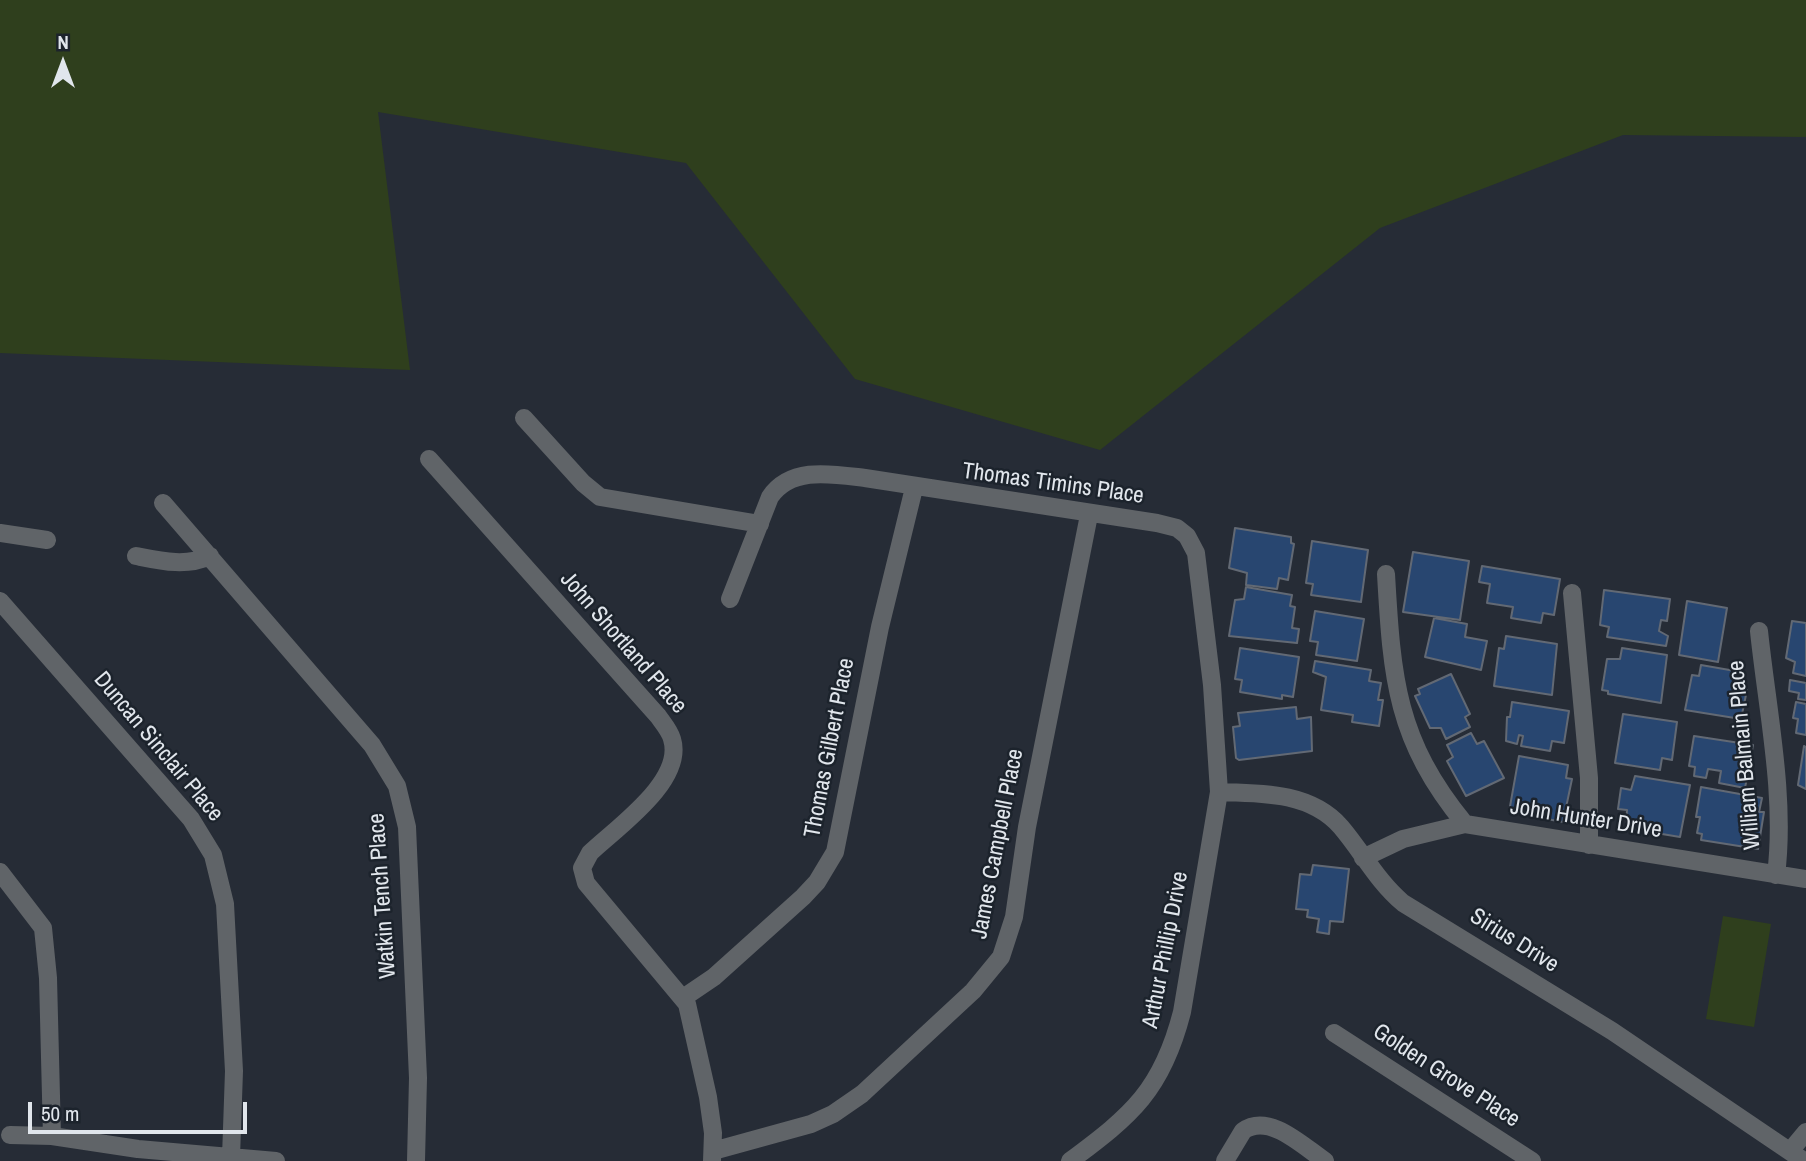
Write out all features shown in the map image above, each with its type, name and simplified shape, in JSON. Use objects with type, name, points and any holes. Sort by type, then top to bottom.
[{"type":"street","points":[[524,418],[583,484],[600,497],[760,524]]},
{"type":"street","name":"John Shortland Place","points":[[429,459],[659,716],[672,740],[673,761],[662,783],[590,853],[582,868],[586,883],[598,901],[683,998],[690,1013],[708,1097],[712,1156]]},
{"type":"street","name":"Thomas Timins Place","points":[[730,599],[777,486],[801,476],[832,474],[1177,528],[1193,545],[1199,571],[1212,685],[1219,792]]},
{"type":"street","name":"Thomas Gilbert Place","points":[[683,998],[724,968],[803,897],[817,882],[835,852],[880,627],[914,488]]},
{"type":"street","name":"Watkin Tench Place","points":[[163,503],[372,745],[388,768],[400,795],[407,827],[409,860],[418,1078],[416,1161]]},
{"type":"street","name":"James Campbell Place","points":[[712,1156],[811,1124],[833,1114],[862,1094],[973,991],[1000,957],[1014,917],[1027,827],[1089,515]]},
{"type":"street","points":[[0,533],[47,540]]},
{"type":"street","points":[[136,556],[174,563],[200,561],[211,556]]},
{"type":"street","points":[[1386,574],[1394,678],[1401,708],[1425,767],[1465,824]]},
{"type":"street","points":[[1572,593],[1590,790],[1589,845]]},
{"type":"street","name":"Duncan Sinclair Place","points":[[0,601],[191,819],[213,855],[223,892],[228,941],[234,1072],[231,1157]]},
{"type":"street","name":"William Balmain Place","points":[[1759,631],[1778,815],[1776,875]]},
{"type":"street","name":"Sirius Drive","points":[[1219,792],[1282,795],[1307,803],[1339,825],[1381,884],[1402,903],[1600,1024],[1798,1155]]},
{"type":"street","name":"Arthur Phillip Drive","points":[[1070,1161],[1128,1117],[1154,1085],[1166,1062],[1184,999],[1219,792]]},
{"type":"street","name":"John Hunter Drive","points":[[1363,858],[1403,839],[1465,824],[1806,879]]},
{"type":"street","points":[[0,872],[43,928],[48,978],[52,1136]]},
{"type":"street","name":"Golden Grove Place","points":[[1334,1033],[1532,1161]]},
{"type":"street","points":[[1226,1161],[1243,1131],[1259,1125],[1281,1132],[1325,1161]]},
{"type":"street","points":[[1798,1155],[1806,1132]]},
{"type":"street","points":[[10,1135],[52,1136],[138,1149],[276,1161]]},
{"type":"green space","points":[[0,0],[1806,0],[1806,137],[1623,135],[1380,228],[1100,450],[855,379],[686,163],[378,112],[410,370],[0,353]]},
{"type":"green space","points":[[1723,916],[1771,924],[1754,1027],[1706,1019]]},
{"type":"building","points":[[1235,528],[1291,537],[1291,543],[1294,544],[1288,580],[1279,578],[1277,589],[1246,585],[1247,573],[1229,568]]},
{"type":"building","points":[[1312,541],[1368,550],[1361,602],[1311,595],[1313,584],[1306,583]]},
{"type":"building","points":[[1413,552],[1469,561],[1460,620],[1403,612]]},
{"type":"building","points":[[1482,566],[1560,579],[1554,615],[1543,613],[1541,623],[1511,618],[1513,607],[1487,603],[1490,584],[1479,582]]},
{"type":"building","points":[[1246,587],[1292,595],[1290,606],[1295,607],[1292,628],[1299,629],[1297,643],[1229,636],[1235,600],[1244,599]]},
{"type":"building","points":[[1604,590],[1670,599],[1667,621],[1661,620],[1659,631],[1668,636],[1666,646],[1607,637],[1609,627],[1600,625]]},
{"type":"building","points":[[1687,601],[1727,608],[1718,662],[1679,655]]},
{"type":"building","points":[[1315,611],[1364,619],[1357,661],[1316,655],[1318,642],[1310,641]]},
{"type":"building","points":[[1434,618],[1467,624],[1465,637],[1487,641],[1481,670],[1425,657]]},
{"type":"building","points":[[1792,621],[1806,623],[1806,676],[1793,673],[1795,662],[1786,658]]},
{"type":"building","points":[[1506,636],[1557,644],[1552,695],[1494,686],[1499,648],[1504,649]]},
{"type":"building","points":[[1240,648],[1299,657],[1293,697],[1282,695],[1282,699],[1240,692],[1242,680],[1235,679]]},
{"type":"building","points":[[1622,648],[1667,655],[1661,703],[1608,694],[1608,691],[1602,690],[1607,659],[1620,659]]},
{"type":"building","points":[[1315,661],[1371,670],[1369,681],[1381,683],[1378,700],[1383,700],[1379,726],[1352,722],[1353,715],[1321,710],[1326,677],[1313,672]]},
{"type":"building","points":[[1701,665],[1741,672],[1738,689],[1747,690],[1741,719],[1685,710],[1692,675],[1699,676]]},
{"type":"building","points":[[1451,674],[1470,714],[1465,717],[1470,727],[1446,739],[1441,728],[1430,728],[1415,696],[1420,694],[1418,689]]},
{"type":"building","points":[[1790,680],[1806,683],[1806,700],[1798,699],[1799,693],[1789,691]]},
{"type":"building","points":[[1512,702],[1569,711],[1564,743],[1552,741],[1550,751],[1521,746],[1523,736],[1519,735],[1517,744],[1506,741],[1507,717],[1510,717]]},
{"type":"building","points":[[1796,702],[1806,704],[1806,735],[1796,733],[1798,719],[1793,718]]},
{"type":"building","points":[[1296,707],[1297,719],[1311,717],[1312,751],[1239,760],[1236,758],[1233,727],[1240,726],[1238,713]]},
{"type":"building","points":[[1623,714],[1677,722],[1672,760],[1662,758],[1660,770],[1615,763]]},
{"type":"building","points":[[1471,733],[1477,744],[1484,741],[1504,778],[1466,796],[1447,761],[1453,757],[1447,745]]},
{"type":"building","points":[[1694,736],[1753,745],[1745,788],[1719,783],[1721,771],[1708,769],[1706,778],[1694,776],[1695,767],[1689,766]]},
{"type":"building","points":[[1804,746],[1806,747],[1806,789],[1798,785]]},
{"type":"building","points":[[1519,756],[1568,765],[1566,778],[1572,779],[1563,822],[1509,812]]},
{"type":"building","points":[[1635,776],[1690,785],[1680,837],[1626,828],[1627,810],[1618,809],[1621,788],[1631,790]]},
{"type":"building","points":[[1701,787],[1762,798],[1759,812],[1764,812],[1758,849],[1701,840],[1702,834],[1697,833],[1700,817],[1696,817]]},
{"type":"building","points":[[1313,865],[1349,869],[1343,922],[1330,921],[1329,934],[1317,932],[1319,919],[1307,917],[1308,910],[1296,909],[1300,874],[1311,875]]}]
